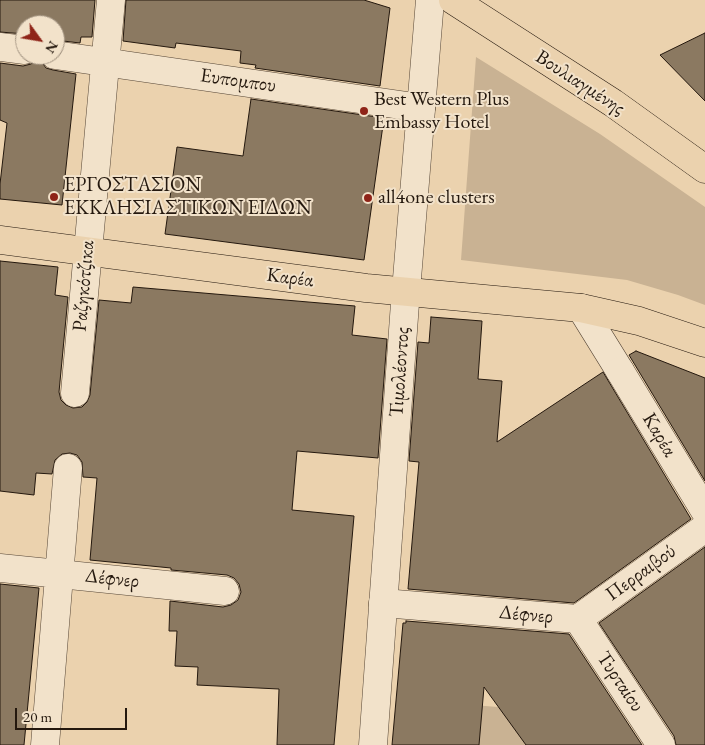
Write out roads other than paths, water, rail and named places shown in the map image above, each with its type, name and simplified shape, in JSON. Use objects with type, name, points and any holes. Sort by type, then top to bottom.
[{"type":"main road","name":"Βουλιαγμένης","points":[[453,0],[613,103],[705,169]]},
{"type":"main road","name":"Καρέα","points":[[0,240],[366,288],[407,290],[581,308],[639,321],[705,343]]},
{"type":"street","name":"Ραζηκότζικα","points":[[75,393],[111,0]]},
{"type":"street","name":"Τιμολέοντος","points":[[373,745],[430,0]]},
{"type":"street","points":[[0,47],[15,49]]},
{"type":"street","name":"Ευπομπου","points":[[65,56],[422,108]]},
{"type":"street","name":"Καρέα","points":[[581,308],[705,511]]},
{"type":"street","points":[[45,745],[68,468]]},
{"type":"street","name":"Περραιβού","points":[[578,619],[705,528]]},
{"type":"street","name":"Δέφνερ","points":[[0,568],[225,591]]},
{"type":"street","name":"Δέφνερ","points":[[384,603],[578,619]]},
{"type":"street","name":"Τυρταίου","points":[[578,619],[661,745]]},
{"type":"place","name":"Best Western Plus Embassy Hotel","points":[[364,111]]},
{"type":"place","name":"ΕΡΓΟΣΤΑΣΙΟΝ ΕΚΚΛΗΣΙΑΣΤΙΚΩΝ ΕΙΔΩΝ","points":[[54,197]]},
{"type":"place","name":"all4one clusters","points":[[368,198]]}]
